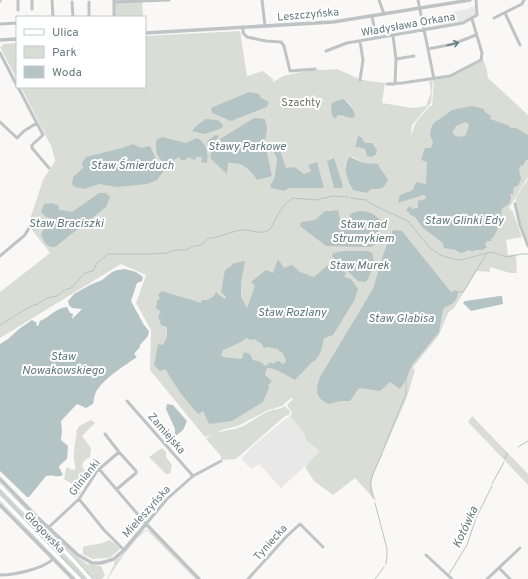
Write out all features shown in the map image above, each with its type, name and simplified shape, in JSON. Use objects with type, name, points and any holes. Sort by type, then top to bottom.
[{"type":"main road","name":"Głogowska","points":[[0,486],[90,579]]},
{"type":"main road","name":"Głogowska","points":[[0,498],[79,579]]},
{"type":"street","points":[[18,0],[18,10]]},
{"type":"street","points":[[32,0],[32,8]]},
{"type":"street","points":[[52,0],[53,16]]},
{"type":"street","points":[[114,16],[114,1],[169,0]]},
{"type":"street","points":[[262,0],[264,26]]},
{"type":"street","points":[[379,0],[384,14]]},
{"type":"street","points":[[418,0],[434,79]]},
{"type":"street","name":"Leszczyńska","points":[[146,33],[333,22],[470,0]]},
{"type":"street","name":"Władysława Orkana","points":[[326,51],[347,43],[458,25],[476,16],[478,12],[476,0]]},
{"type":"street","points":[[494,18],[522,4],[524,0]]},
{"type":"street","points":[[72,2],[73,16]]},
{"type":"street","points":[[88,2],[90,16]]},
{"type":"street","points":[[505,13],[520,45]]},
{"type":"street","points":[[372,16],[376,38]]},
{"type":"street","points":[[387,84],[434,79],[451,75],[481,60],[482,53],[472,19]]},
{"type":"street","points":[[0,24],[16,23]]},
{"type":"street","points":[[242,28],[247,36],[266,41],[281,42],[284,46],[290,71],[315,70]]},
{"type":"street","points":[[428,49],[453,44],[476,35]]},
{"type":"street","points":[[393,36],[396,59],[395,84]]},
{"type":"street","points":[[0,40],[16,39]]},
{"type":"street","points":[[360,41],[363,60],[360,80]]},
{"type":"street","points":[[0,53],[1,59],[16,84]]},
{"type":"street","points":[[396,59],[414,56]]},
{"type":"street","points":[[18,88],[43,135],[32,145],[32,148],[49,168]]},
{"type":"street","points":[[0,122],[16,138],[37,123]]},
{"type":"street","points":[[515,204],[520,225],[528,246]]},
{"type":"street","points":[[1,253],[25,235],[29,228]]},
{"type":"street","name":"Zamiejska","points":[[127,402],[193,476]]},
{"type":"street","points":[[106,434],[136,472],[136,474],[117,489]]},
{"type":"street","name":"Glinianki","points":[[49,527],[79,499],[99,469],[119,452]]},
{"type":"street","name":"Mieleszyńska","points":[[83,559],[92,563],[98,563],[108,562],[117,557],[167,499],[193,476],[221,461]]},
{"type":"street","points":[[99,469],[146,524],[200,579]]},
{"type":"street","name":"Głogowska","points":[[0,479],[83,559]]},
{"type":"street","points":[[79,499],[104,530],[124,550]]},
{"type":"street","name":"Głogowska","points":[[0,505],[51,560],[72,579]]},
{"type":"street","name":"Tyniecka","points":[[248,579],[287,536],[300,524],[323,547]]},
{"type":"street","points":[[488,579],[520,548]]},
{"type":"street","points":[[426,555],[452,579]]},
{"type":"street","points":[[2,577],[29,570],[51,560]]},
{"type":"street","points":[[499,568],[510,579]]},
{"type":"shaded area","points":[[470,7],[475,7],[476,15],[466,21],[427,29],[425,17],[468,9]]},
{"type":"shaded area","points":[[291,416],[321,452],[281,488],[259,464],[251,469],[241,459],[251,448],[284,420]]},
{"type":"green space","points":[[115,0],[142,0],[143,16],[115,16]]},
{"type":"green space","name":"Szachty","points":[[240,31],[247,76],[263,71],[273,79],[273,82],[283,76],[314,69],[337,69],[362,80],[385,83],[382,103],[413,108],[426,106],[431,92],[429,81],[433,80],[431,103],[412,125],[411,136],[416,122],[430,106],[432,106],[434,80],[452,76],[483,59],[488,78],[528,115],[528,177],[509,208],[513,212],[522,237],[506,240],[508,255],[516,254],[517,273],[510,273],[490,267],[490,272],[477,271],[454,308],[448,313],[439,335],[414,366],[413,368],[415,370],[407,397],[372,478],[371,484],[376,501],[355,478],[333,495],[314,481],[305,467],[320,451],[306,440],[306,436],[290,416],[292,413],[287,405],[293,399],[291,398],[282,406],[266,411],[238,426],[225,429],[205,437],[150,370],[151,330],[136,303],[146,275],[121,264],[0,338],[0,292],[50,253],[28,225],[43,180],[55,161],[52,148],[22,88],[146,88],[146,36]],"holes":[[[344,99],[350,104],[354,112],[344,117],[338,115],[335,118],[332,115]],[[271,147],[283,160],[286,169],[295,167],[304,174],[311,172],[309,165],[324,188],[288,188],[284,191],[271,188],[270,185],[274,179],[277,159]],[[353,157],[364,163],[380,166],[387,182],[385,186],[371,189],[367,193],[352,189],[345,165],[348,159]]]},
{"type":"green space","points":[[16,43],[16,78],[0,47],[3,46],[2,44]]},
{"type":"green space","points":[[528,179],[528,242],[516,207],[516,198]]},
{"type":"green space","points":[[285,406],[290,411],[289,415],[285,416],[236,459],[222,460],[220,455],[206,439],[212,434],[242,427],[268,412]]},
{"type":"green space","points":[[472,416],[528,474],[528,485],[468,422]]},
{"type":"green space","points":[[91,420],[95,423],[82,436],[91,448],[90,457],[84,461],[82,466],[89,477],[82,480],[79,495],[76,497],[71,496],[71,483],[64,479],[66,469],[67,467],[72,470],[75,469],[74,458],[76,432],[79,426]]},
{"type":"green space","points":[[162,448],[166,452],[166,457],[172,465],[170,474],[166,474],[149,457]]},
{"type":"green space","points":[[0,481],[78,557],[87,564],[101,566],[105,575],[102,579],[93,579]]},
{"type":"green space","points":[[0,488],[88,579],[81,579],[0,495]]},
{"type":"green space","points":[[146,530],[151,532],[196,579],[149,532],[146,531],[131,545],[107,579],[114,562],[142,532]]},
{"type":"green space","points":[[109,540],[120,549],[111,557],[92,559],[83,554],[83,547],[103,543]]},
{"type":"water","points":[[249,92],[259,94],[261,98],[269,102],[267,107],[231,121],[212,113],[211,108]]},
{"type":"water","points":[[344,99],[352,109],[355,116],[352,118],[338,115],[335,119],[331,110],[332,103]]},
{"type":"water","name":"Staw Glinki Edy","points":[[471,106],[484,109],[485,112],[491,116],[490,119],[508,125],[511,128],[516,128],[528,135],[528,160],[526,160],[523,166],[521,165],[519,170],[521,179],[518,186],[514,187],[513,194],[510,194],[511,199],[509,203],[502,208],[499,226],[493,238],[491,238],[491,241],[487,241],[485,244],[487,247],[483,250],[475,250],[473,252],[469,250],[462,253],[456,250],[444,248],[443,243],[423,228],[415,217],[406,210],[410,206],[412,209],[418,208],[418,201],[425,199],[426,196],[423,195],[398,203],[400,195],[413,190],[416,182],[426,184],[427,162],[421,160],[425,148],[431,148],[433,142],[430,135],[431,128],[434,123],[452,110]],"holes":[[[466,122],[469,125],[466,135],[460,137],[453,134],[456,126]]]},
{"type":"water","name":"Stawy Parkowe","points":[[254,118],[265,119],[267,128],[265,144],[272,176],[257,180],[245,167],[233,163],[228,163],[227,174],[211,159],[211,150],[207,141],[216,135],[219,136],[215,142]]},
{"type":"water","points":[[206,119],[218,120],[223,125],[222,128],[205,134],[192,131],[197,125]]},
{"type":"water","points":[[358,136],[361,137],[365,143],[372,143],[377,150],[376,154],[372,157],[367,156],[365,149],[358,147],[355,148]]},
{"type":"water","points":[[162,137],[186,143],[197,138],[205,145],[208,155],[207,163],[201,162],[202,157],[197,157],[194,160],[189,157],[185,160],[181,160],[179,157],[174,160],[173,163],[168,165],[161,160],[157,152],[156,140]]},
{"type":"water","name":"Staw Śmierduch","points":[[133,144],[141,148],[150,146],[158,164],[166,168],[157,180],[147,184],[117,187],[99,184],[84,189],[75,187],[72,184],[73,177],[83,168],[82,163],[86,157]]},
{"type":"water","name":"Stawy Parkowe","points":[[273,146],[280,151],[286,168],[295,167],[304,174],[311,171],[308,165],[317,162],[324,188],[289,188],[284,191],[271,188],[270,185],[274,179],[277,159],[271,147]]},
{"type":"water","points":[[350,157],[364,163],[378,164],[388,180],[385,186],[379,189],[371,189],[367,193],[353,190],[346,173],[347,160]]},
{"type":"water","points":[[334,158],[343,186],[341,188],[334,188],[327,161]]},
{"type":"water","name":"Staw Braciszki","points":[[99,193],[106,193],[110,197],[106,207],[55,247],[46,244],[41,235],[43,230],[54,219],[46,217],[41,212],[44,204],[51,203],[58,205],[60,211],[72,212]]},
{"type":"water","name":"Staw nad Strumykiem","points":[[325,211],[339,211],[340,218],[347,223],[350,222],[350,215],[358,211],[371,213],[379,218],[381,222],[378,231],[381,239],[379,243],[370,247],[326,246],[300,226],[301,222],[315,220]]},
{"type":"water","name":"Staw Glabisa","points":[[393,230],[402,231],[451,292],[456,290],[458,292],[456,300],[443,310],[439,332],[412,365],[406,380],[400,389],[390,382],[380,391],[359,388],[350,401],[341,401],[329,404],[324,402],[317,393],[317,386],[320,377],[373,289],[383,255]]},
{"type":"water","name":"Staw Murek","points":[[343,251],[368,251],[372,253],[372,268],[366,282],[358,281],[332,256],[333,253]]},
{"type":"water","name":"Staw Rozlany","points":[[278,259],[284,268],[292,265],[300,272],[314,277],[328,265],[334,266],[334,264],[338,265],[346,273],[344,277],[351,279],[358,289],[354,301],[333,335],[324,338],[321,351],[316,360],[312,362],[295,380],[278,371],[267,368],[265,375],[272,381],[268,385],[269,388],[263,402],[232,421],[209,424],[203,411],[198,414],[181,394],[165,369],[160,371],[154,365],[158,344],[163,345],[167,337],[167,327],[161,325],[158,316],[161,312],[156,308],[157,301],[160,298],[158,295],[162,291],[201,303],[202,300],[207,300],[214,296],[216,292],[225,299],[226,297],[221,292],[225,270],[235,263],[245,261],[241,283],[241,297],[247,308],[255,286],[251,282],[266,270],[273,273]],"holes":[[[246,338],[251,340],[255,339],[261,343],[264,348],[268,347],[278,349],[282,352],[286,360],[285,363],[282,364],[277,361],[273,364],[270,362],[265,366],[261,362],[253,360],[250,354],[244,352],[242,358],[240,359],[223,357],[221,355],[223,350],[241,342]]]},
{"type":"water","name":"Staw Nowakowskiego","points":[[125,269],[136,272],[143,277],[142,281],[137,283],[131,301],[144,325],[149,331],[148,336],[134,354],[137,357],[114,373],[99,387],[95,394],[93,404],[86,408],[77,404],[61,421],[61,440],[68,446],[67,459],[59,467],[63,475],[46,476],[29,497],[27,497],[0,471],[0,344],[32,320],[37,323],[36,325],[38,326],[40,321],[63,307],[67,307],[70,313],[73,314],[72,319],[82,309],[72,308],[69,305],[68,301],[74,294],[102,280],[112,272]]},
{"type":"water","points":[[502,296],[503,304],[471,311],[463,303],[465,301]]},
{"type":"water","points":[[167,404],[173,405],[187,421],[183,430],[177,435],[175,435],[175,429],[166,409]]},
{"type":"waterway","points":[[0,325],[31,306],[38,304],[47,298],[57,296],[64,290],[71,288],[85,273],[93,271],[97,263],[108,254],[150,254],[167,253],[175,250],[186,250],[194,246],[201,245],[209,238],[218,237],[236,231],[245,230],[260,232],[269,230],[282,208],[293,198],[316,200],[333,196],[348,197]]},
{"type":"waterway","points":[[351,198],[366,200],[377,207],[408,221],[430,248],[440,255],[461,260],[491,252],[507,257],[528,254]]},
{"type":"waterway","points":[[457,292],[463,292],[487,253]]},
{"type":"waterway","points":[[383,450],[406,394],[406,379]]},
{"type":"waterway","name":"Kotówka","points":[[518,447],[528,441]]},
{"type":"waterway","points":[[373,498],[371,491],[371,480],[382,453]]},
{"type":"waterway","name":"Kotówka","points":[[505,459],[507,453]]},
{"type":"waterway","name":"Kotówka","points":[[492,484],[504,462]]},
{"type":"waterway","name":"Kotówka","points":[[449,574],[467,545],[476,518],[492,486]]},
{"type":"waterway","points":[[0,492],[84,579]]},
{"type":"waterway","points":[[375,503],[387,549],[386,564]]},
{"type":"waterway","points":[[375,579],[384,567]]}]
